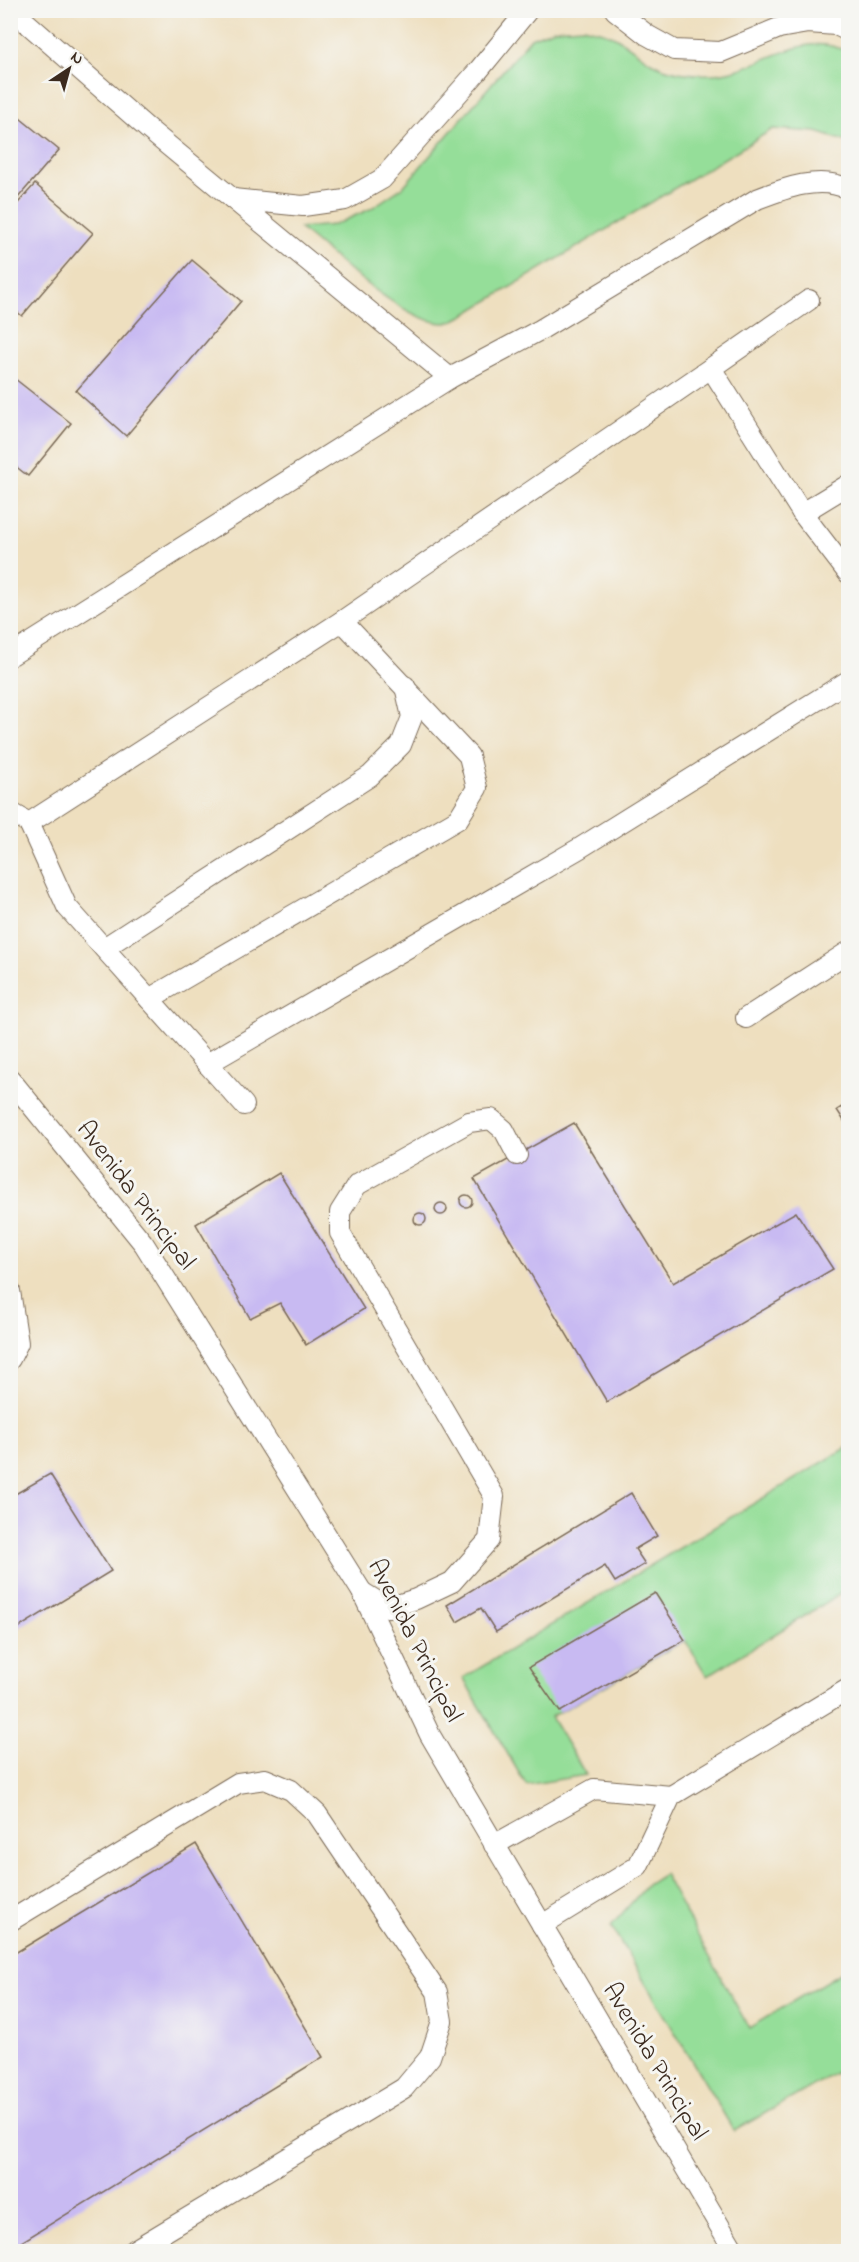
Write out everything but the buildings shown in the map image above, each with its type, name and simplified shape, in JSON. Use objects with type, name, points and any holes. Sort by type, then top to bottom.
[{"type":"lane","points":[[233,199],[303,206],[345,200],[382,179],[478,71],[528,10]]},
{"type":"lane","points":[[615,10],[647,35],[674,50],[721,52],[779,28],[808,23],[836,25],[849,31]]},
{"type":"lane","points":[[12,12],[147,128],[450,378]]},
{"type":"lane","points":[[10,656],[450,378],[540,330],[757,199],[784,188],[814,183],[849,189]]},
{"type":"lane","points":[[29,823],[342,621],[809,300]]},
{"type":"lane","points":[[711,368],[802,513],[849,573]]},
{"type":"lane","points":[[802,513],[849,485]]},
{"type":"lane","points":[[148,999],[458,819],[477,788],[469,756],[342,621]]},
{"type":"lane","points":[[207,1064],[580,848],[849,681]]},
{"type":"lane","points":[[104,948],[370,776],[401,745],[412,717],[405,686]]},
{"type":"lane","points":[[10,812],[29,823],[67,907],[244,1106]]},
{"type":"lane","points":[[746,1018],[849,952]]},
{"type":"lane","name":"Avenida Principal","points":[[10,1079],[144,1244],[362,1592],[430,1735],[735,2252]]},
{"type":"lane","points":[[362,1592],[388,1608],[416,1599],[452,1582],[489,1540],[494,1496],[340,1233],[340,1212],[357,1185],[469,1122],[491,1119],[504,1130],[517,1155]]},
{"type":"lane","points":[[10,1291],[18,1343],[10,1359]]},
{"type":"lane","points":[[542,1925],[638,1866],[671,1796],[849,1689]]},
{"type":"lane","points":[[10,1921],[238,1783],[265,1779],[291,1790],[317,1814],[437,1992],[442,2021],[430,2057],[404,2088],[131,2252]]},
{"type":"lane","points":[[494,1845],[594,1789],[671,1796]]},
{"type":"green space","points":[[583,27],[613,36],[658,66],[689,74],[730,71],[797,47],[831,46],[848,52],[848,142],[816,132],[773,129],[466,314],[447,323],[429,320],[390,300],[299,228],[334,225],[370,209],[403,187],[531,38],[554,29]]},
{"type":"green space","points":[[848,1447],[848,1589],[707,1676],[685,1640],[551,1717],[586,1775],[526,1785],[463,1678]]},
{"type":"green space","points":[[664,1874],[749,2028],[848,1968],[848,2066],[734,2131],[611,1926],[648,1884]]}]
